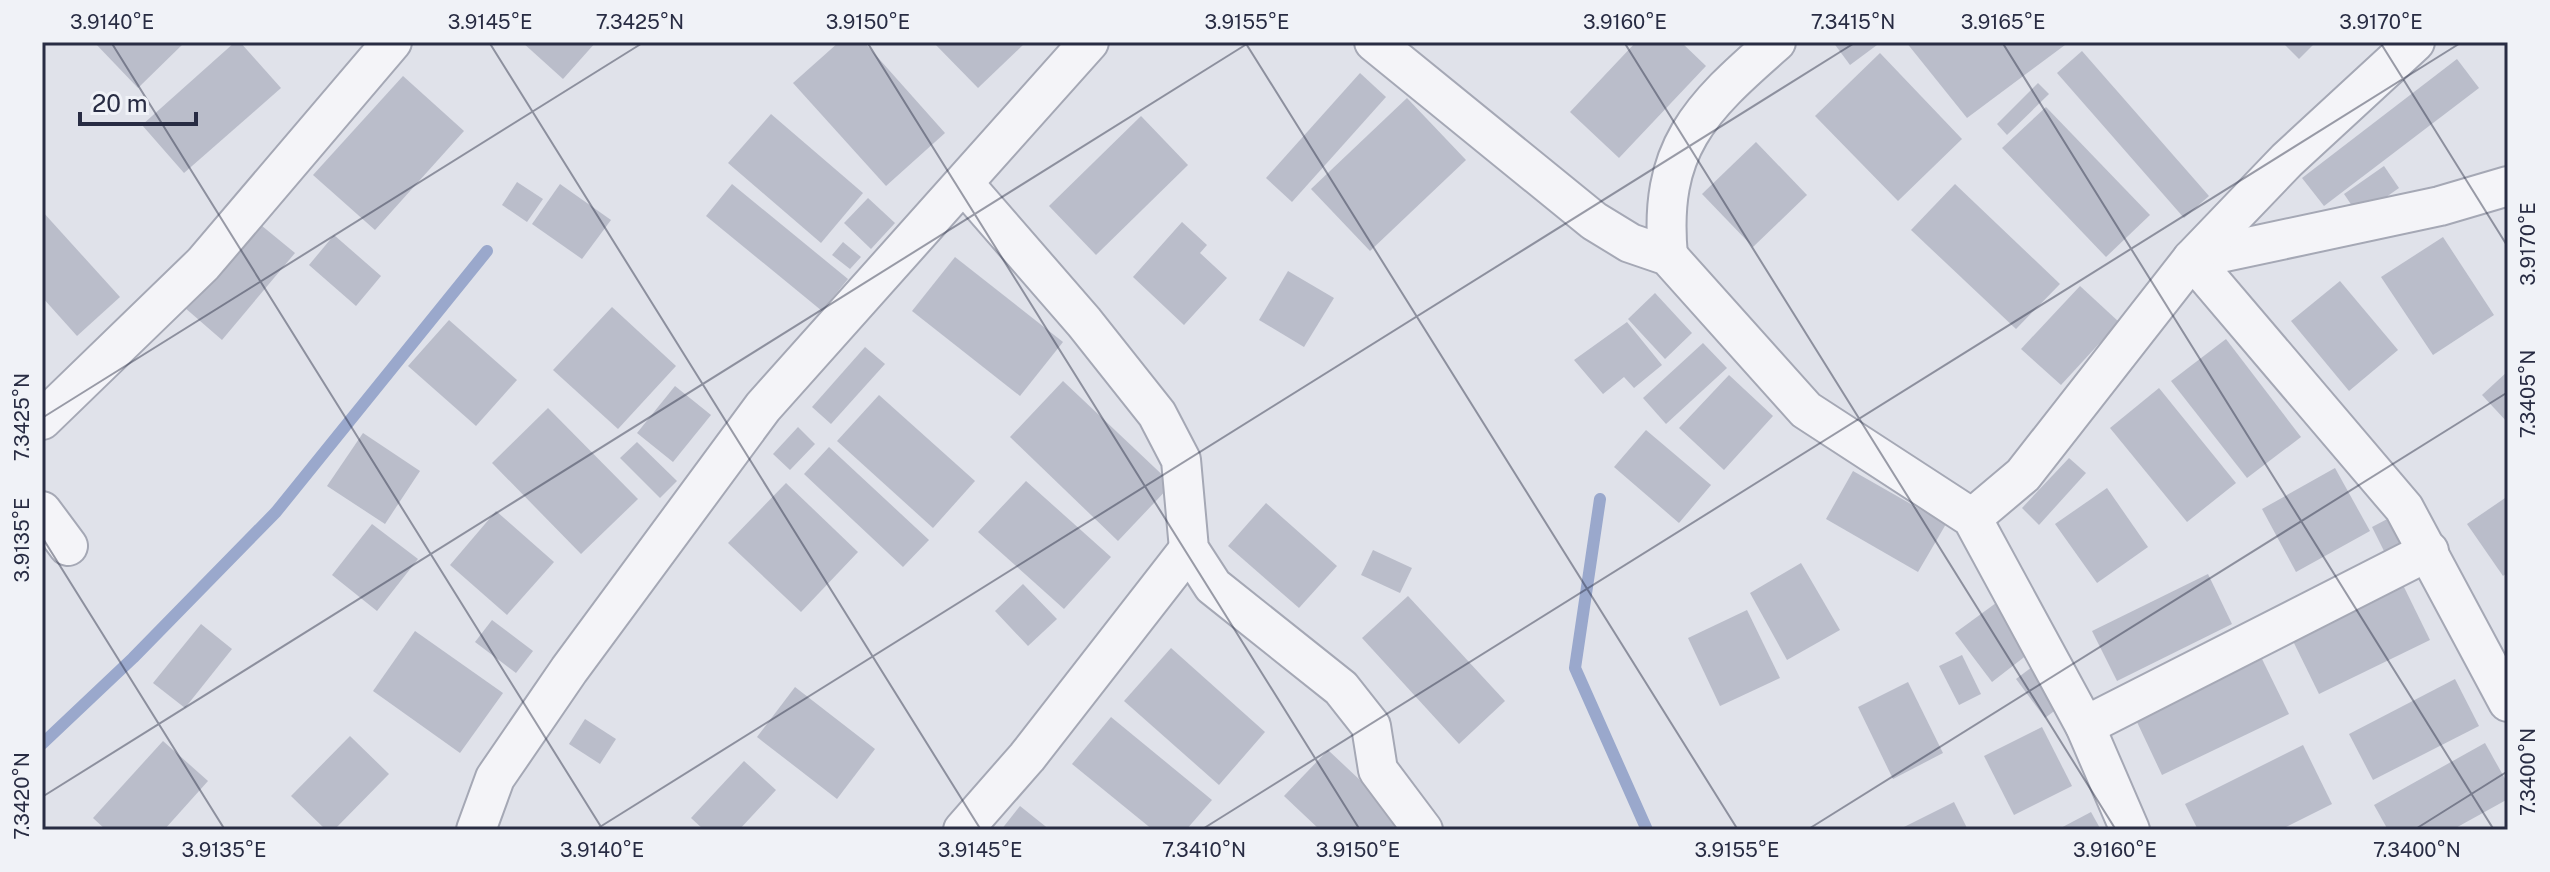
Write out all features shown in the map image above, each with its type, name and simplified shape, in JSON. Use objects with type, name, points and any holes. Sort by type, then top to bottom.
[{"type":"street","points":[[42,420],[203,264],[392,42]]},
{"type":"street","points":[[476,830],[495,778],[569,670],[763,407],[965,185],[1089,42]]},
{"type":"street","points":[[1374,42],[1594,221],[1630,243],[1668,256],[1806,410],[1972,518],[2085,726],[2130,830]]},
{"type":"street","points":[[1668,256],[1668,184],[1683,142],[1729,83],[1776,42]]},
{"type":"street","points":[[1972,518],[2023,475],[2192,259],[2287,160],[2415,42]]},
{"type":"street","points":[[965,185],[1084,322],[1157,414],[1181,460],[1189,549],[1213,586],[1341,688],[1371,726],[1378,770],[1423,830]]},
{"type":"street","points":[[2192,259],[2440,206],[2508,186]]},
{"type":"street","points":[[2192,259],[2404,508],[2508,702]]},
{"type":"street","points":[[42,511],[68,546]]},
{"type":"street","points":[[963,830],[1027,757],[1189,549]]},
{"type":"street","points":[[2085,726],[2429,551]]},
{"type":"building","points":[[94,42],[185,42],[138,88]]},
{"type":"building","points":[[235,42],[240,42],[281,88],[184,173],[142,125]]},
{"type":"building","points":[[522,42],[596,42],[563,79]]},
{"type":"building","points":[[839,42],[864,42],[945,133],[886,186],[793,83]]},
{"type":"building","points":[[933,42],[1022,42],[1024,44],[978,88]]},
{"type":"building","points":[[1636,42],[1681,42],[1706,66],[1619,158],[1570,112]]},
{"type":"building","points":[[1833,42],[1874,42],[1877,45],[1850,65]]},
{"type":"building","points":[[1906,42],[2069,42],[1967,118]]},
{"type":"building","points":[[2282,42],[2316,42],[2299,59]]},
{"type":"building","points":[[2082,51],[2209,196],[2184,218],[2057,73]]},
{"type":"building","points":[[1880,53],[1962,139],[1898,201],[1815,116]]},
{"type":"building","points":[[2457,59],[2479,88],[2324,206],[2302,178]]},
{"type":"building","points":[[1360,73],[1386,97],[1292,202],[1266,178]]},
{"type":"building","points":[[403,76],[464,131],[375,230],[313,175]]},
{"type":"building","points":[[2038,83],[2049,94],[2007,135],[1997,124]]},
{"type":"building","points":[[1407,98],[1466,160],[1370,251],[1311,189]]},
{"type":"building","points":[[2046,107],[2150,215],[2106,257],[2002,148]]},
{"type":"building","points":[[771,114],[863,193],[821,243],[728,163]]},
{"type":"building","points":[[1141,116],[1188,165],[1096,255],[1049,206]]},
{"type":"building","points":[[1756,142],[1807,195],[1753,247],[1702,194]]},
{"type":"building","points":[[2384,166],[2399,188],[2359,216],[2344,194]]},
{"type":"building","points":[[517,182],[543,199],[527,222],[502,205]]},
{"type":"building","points":[[560,184],[611,220],[582,259],[532,224]]},
{"type":"building","points":[[732,184],[848,279],[822,311],[706,216]]},
{"type":"building","points":[[1955,184],[2060,284],[2016,329],[1911,230]]},
{"type":"building","points":[[868,198],[895,223],[871,249],[844,223]]},
{"type":"building","points":[[42,211],[120,297],[77,336],[42,297]]},
{"type":"building","points":[[256,221],[295,253],[222,340],[184,307]]},
{"type":"building","points":[[1182,222],[1207,245],[1200,253],[1227,278],[1184,325],[1133,277]]},
{"type":"building","points":[[334,235],[381,276],[356,306],[309,265]]},
{"type":"building","points":[[2443,237],[2494,315],[2433,355],[2381,277]]},
{"type":"building","points":[[843,242],[861,257],[850,269],[832,255]]},
{"type":"building","points":[[955,257],[1063,342],[1020,396],[912,311]]},
{"type":"building","points":[[1288,271],[1334,298],[1304,347],[1259,320]]},
{"type":"building","points":[[2340,281],[2398,350],[2349,391],[2291,321]]},
{"type":"building","points":[[2080,286],[2119,322],[2061,385],[2021,349]]},
{"type":"building","points":[[1655,293],[1692,333],[1665,359],[1628,319]]},
{"type":"building","points":[[612,307],[676,366],[618,429],[553,370]]},
{"type":"building","points":[[449,320],[517,380],[476,426],[408,366]]},
{"type":"building","points":[[1627,322],[1662,365],[1634,388],[1624,377],[1603,394],[1574,360]]},
{"type":"building","points":[[2226,339],[2301,437],[2247,478],[2171,381]]},
{"type":"building","points":[[1703,343],[1727,368],[1666,424],[1643,398]]},
{"type":"building","points":[[865,347],[885,364],[831,424],[812,407]]},
{"type":"building","points":[[2508,371],[2508,423],[2482,395]]},
{"type":"building","points":[[1729,375],[1773,416],[1724,470],[1679,428]]},
{"type":"building","points":[[1063,381],[1172,484],[1118,541],[1010,437]]},
{"type":"building","points":[[675,386],[711,415],[673,462],[637,433]]},
{"type":"building","points":[[2159,388],[2236,483],[2187,522],[2110,428]]},
{"type":"building","points":[[879,395],[975,481],[933,528],[837,441]]},
{"type":"building","points":[[548,408],[638,499],[581,554],[492,463]]},
{"type":"building","points":[[798,427],[815,444],[790,470],[773,454]]},
{"type":"building","points":[[1646,430],[1711,485],[1679,523],[1614,467]]},
{"type":"building","points":[[363,433],[420,471],[385,524],[327,486]]},
{"type":"building","points":[[637,442],[677,481],[660,498],[620,458]]},
{"type":"building","points":[[829,447],[929,540],[903,567],[804,474]]},
{"type":"building","points":[[2069,458],[2086,473],[2039,525],[2022,508]]},
{"type":"building","points":[[2335,468],[2370,531],[2296,572],[2262,509]]},
{"type":"building","points":[[1853,471],[1946,524],[1918,572],[1826,519]]},
{"type":"building","points":[[1026,481],[1111,557],[1064,609],[978,532]]},
{"type":"building","points":[[786,483],[858,552],[801,612],[728,543]]},
{"type":"building","points":[[2107,488],[2148,547],[2097,583],[2055,524]]},
{"type":"building","points":[[2508,496],[2508,572],[2503,576],[2467,524]]},
{"type":"building","points":[[1266,503],[1337,566],[1299,608],[1228,546]]},
{"type":"building","points":[[496,511],[554,562],[507,615],[450,565]]},
{"type":"building","points":[[2393,516],[2408,543],[2386,555],[2372,527]]},
{"type":"building","points":[[372,524],[418,559],[377,611],[332,575]]},
{"type":"building","points":[[1373,550],[1412,568],[1400,593],[1361,575]]},
{"type":"building","points":[[1801,563],[1840,630],[1787,660],[1750,593]]},
{"type":"building","points":[[2208,574],[2232,624],[2117,681],[2092,631]]},
{"type":"building","points":[[2402,583],[2430,640],[2319,694],[2291,637]]},
{"type":"building","points":[[1023,584],[1057,619],[1028,646],[995,611]]},
{"type":"building","points":[[1408,596],[1505,701],[1459,744],[1362,638]]},
{"type":"building","points":[[1996,603],[2032,651],[1992,682],[1955,633]]},
{"type":"building","points":[[1747,610],[1780,678],[1720,706],[1688,638]]},
{"type":"building","points":[[492,620],[533,651],[516,673],[475,642]]},
{"type":"building","points":[[201,624],[232,649],[185,708],[153,683]]},
{"type":"building","points":[[415,631],[503,693],[460,753],[373,691]]},
{"type":"building","points":[[1171,648],[1265,732],[1219,785],[1124,701]]},
{"type":"building","points":[[1962,655],[1981,694],[1959,705],[1939,666]]},
{"type":"building","points":[[2262,659],[2289,714],[2162,775],[2136,720]]},
{"type":"building","points":[[2036,664],[2066,702],[2045,718],[2016,679]]},
{"type":"building","points":[[2455,679],[2479,726],[2373,780],[2349,734]]},
{"type":"building","points":[[1908,682],[1943,753],[1893,779],[1858,707]]},
{"type":"building","points":[[795,687],[875,749],[837,799],[757,737]]},
{"type":"building","points":[[1111,717],[1212,800],[1186,830],[1153,830],[1072,764]]},
{"type":"building","points":[[585,719],[616,739],[600,764],[569,744]]},
{"type":"building","points":[[2042,727],[2072,786],[2014,815],[1984,756]]},
{"type":"building","points":[[350,736],[389,774],[334,830],[326,830],[291,796]]},
{"type":"building","points":[[163,741],[208,781],[164,830],[106,830],[93,818]]},
{"type":"building","points":[[2485,743],[2508,784],[2508,799],[2452,830],[2388,830],[2374,805]]},
{"type":"building","points":[[2303,745],[2332,804],[2280,830],[2198,830],[2185,804]]},
{"type":"building","points":[[1328,750],[1413,830],[1320,830],[1284,796]]},
{"type":"building","points":[[744,761],[776,790],[739,830],[704,830],[691,818]]},
{"type":"building","points":[[1954,802],[1968,830],[1898,830]]},
{"type":"building","points":[[1020,806],[1050,830],[1001,830]]},
{"type":"building","points":[[2091,812],[2101,830],[2057,830]]},
{"type":"waterway","points":[[42,744],[133,658],[276,512],[487,251]]},
{"type":"waterway","points":[[1600,499],[1575,668],[1647,830]]}]
